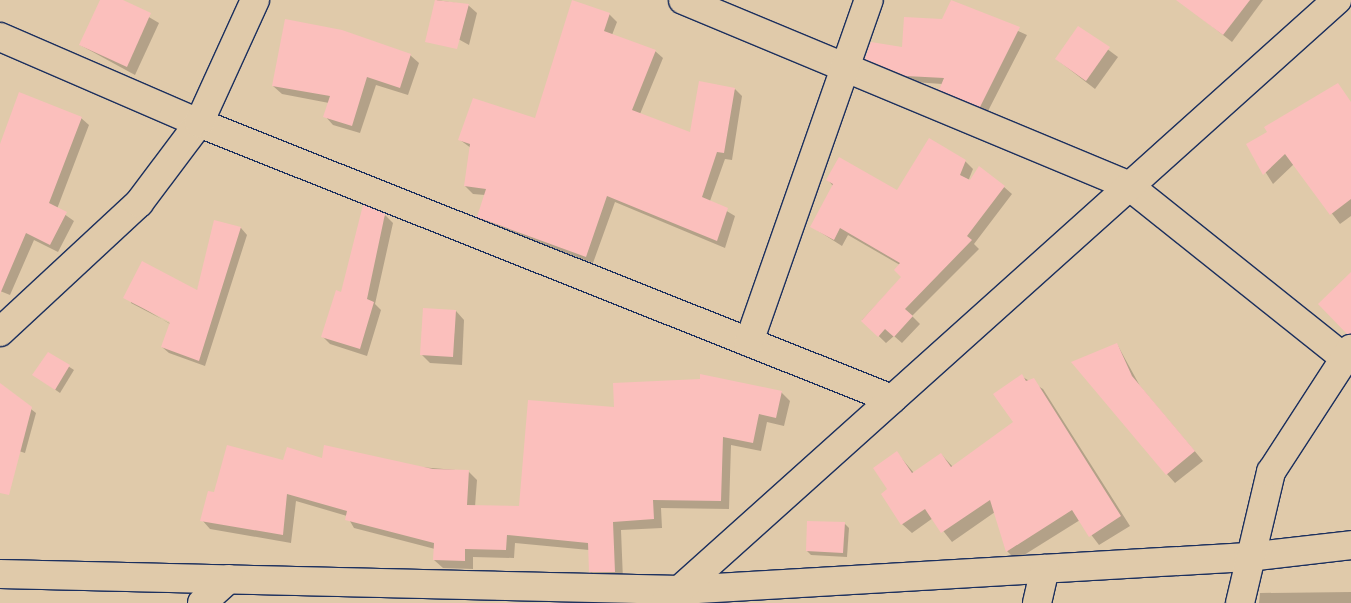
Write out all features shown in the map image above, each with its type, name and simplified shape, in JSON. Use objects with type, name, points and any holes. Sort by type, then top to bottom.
[{"type":"street","points":[[0,332],[140,203],[199,123],[255,0]]},
{"type":"street","points":[[683,0],[1129,186],[1347,353],[1271,472],[1248,557],[1240,603]]},
{"type":"street","points":[[749,342],[848,69],[869,0]]},
{"type":"street","points":[[673,596],[1336,0]]},
{"type":"street","points":[[0,37],[199,123],[892,399]]},
{"type":"street","points":[[0,574],[229,578],[673,596],[1045,569],[1248,557],[1351,545]]},
{"type":"street","points":[[1038,603],[1045,569]]},
{"type":"street","points":[[202,603],[229,578]]},
{"type":"building","points":[[100,0],[123,0],[151,13],[127,67],[79,45]]},
{"type":"building","points":[[435,0],[469,4],[457,49],[425,42]]},
{"type":"building","points":[[572,0],[610,13],[604,31],[656,50],[632,110],[690,132],[699,81],[735,88],[724,153],[717,152],[702,197],[728,208],[717,241],[607,196],[586,257],[477,217],[486,189],[464,186],[470,144],[458,140],[473,98],[535,118]]},
{"type":"building","points":[[951,0],[1020,27],[980,107],[939,90],[944,78],[906,76],[865,59],[871,42],[902,47],[904,17],[942,19]]},
{"type":"building","points":[[1176,0],[1250,0],[1223,35]]},
{"type":"building","points":[[285,19],[342,30],[411,54],[400,88],[367,77],[352,126],[323,117],[330,96],[272,86]]},
{"type":"building","points":[[1078,26],[1110,47],[1086,81],[1055,59]]},
{"type":"building","points":[[1338,83],[1351,102],[1351,199],[1330,215],[1285,154],[1263,175],[1246,144],[1267,132],[1264,127]]},
{"type":"building","points":[[19,92],[82,117],[49,203],[67,212],[50,245],[26,233],[0,294],[0,144]]},
{"type":"building","points":[[929,138],[966,160],[960,175],[970,180],[979,166],[1005,186],[967,236],[972,240],[905,309],[913,316],[894,337],[885,329],[878,337],[861,321],[901,277],[894,270],[900,263],[840,228],[834,240],[810,227],[833,184],[826,180],[839,157],[897,190]]},
{"type":"building","points":[[363,205],[385,214],[367,299],[374,302],[360,349],[321,337],[336,290],[341,292]]},
{"type":"building","points":[[214,220],[241,227],[199,361],[161,347],[170,322],[123,298],[142,261],[197,290]]},
{"type":"building","points":[[1351,272],[1351,334],[1347,334],[1318,304]]},
{"type":"building","points":[[423,308],[456,310],[453,357],[420,355]]},
{"type":"building","points":[[1117,343],[1132,376],[1195,451],[1166,475],[1071,362]]},
{"type":"building","points":[[48,352],[70,365],[55,390],[32,375]]},
{"type":"building","points":[[700,374],[782,391],[776,418],[759,414],[753,443],[723,437],[721,501],[653,500],[654,519],[613,522],[615,572],[589,572],[588,543],[507,535],[506,550],[465,549],[465,561],[433,560],[434,543],[345,520],[347,511],[287,494],[283,535],[200,521],[208,491],[214,492],[227,445],[283,460],[287,447],[322,458],[324,445],[433,469],[469,470],[467,505],[519,506],[528,400],[614,407],[613,383],[700,379]]},
{"type":"building","points":[[1022,374],[1026,381],[1034,378],[1121,516],[1089,537],[1072,510],[1006,552],[990,500],[941,533],[925,509],[901,525],[881,494],[887,489],[873,468],[897,451],[912,473],[941,453],[951,467],[1013,422],[993,394]]},
{"type":"building","points":[[0,383],[32,407],[9,495],[0,493]]},
{"type":"building","points":[[807,521],[845,522],[843,553],[806,551]]}]
